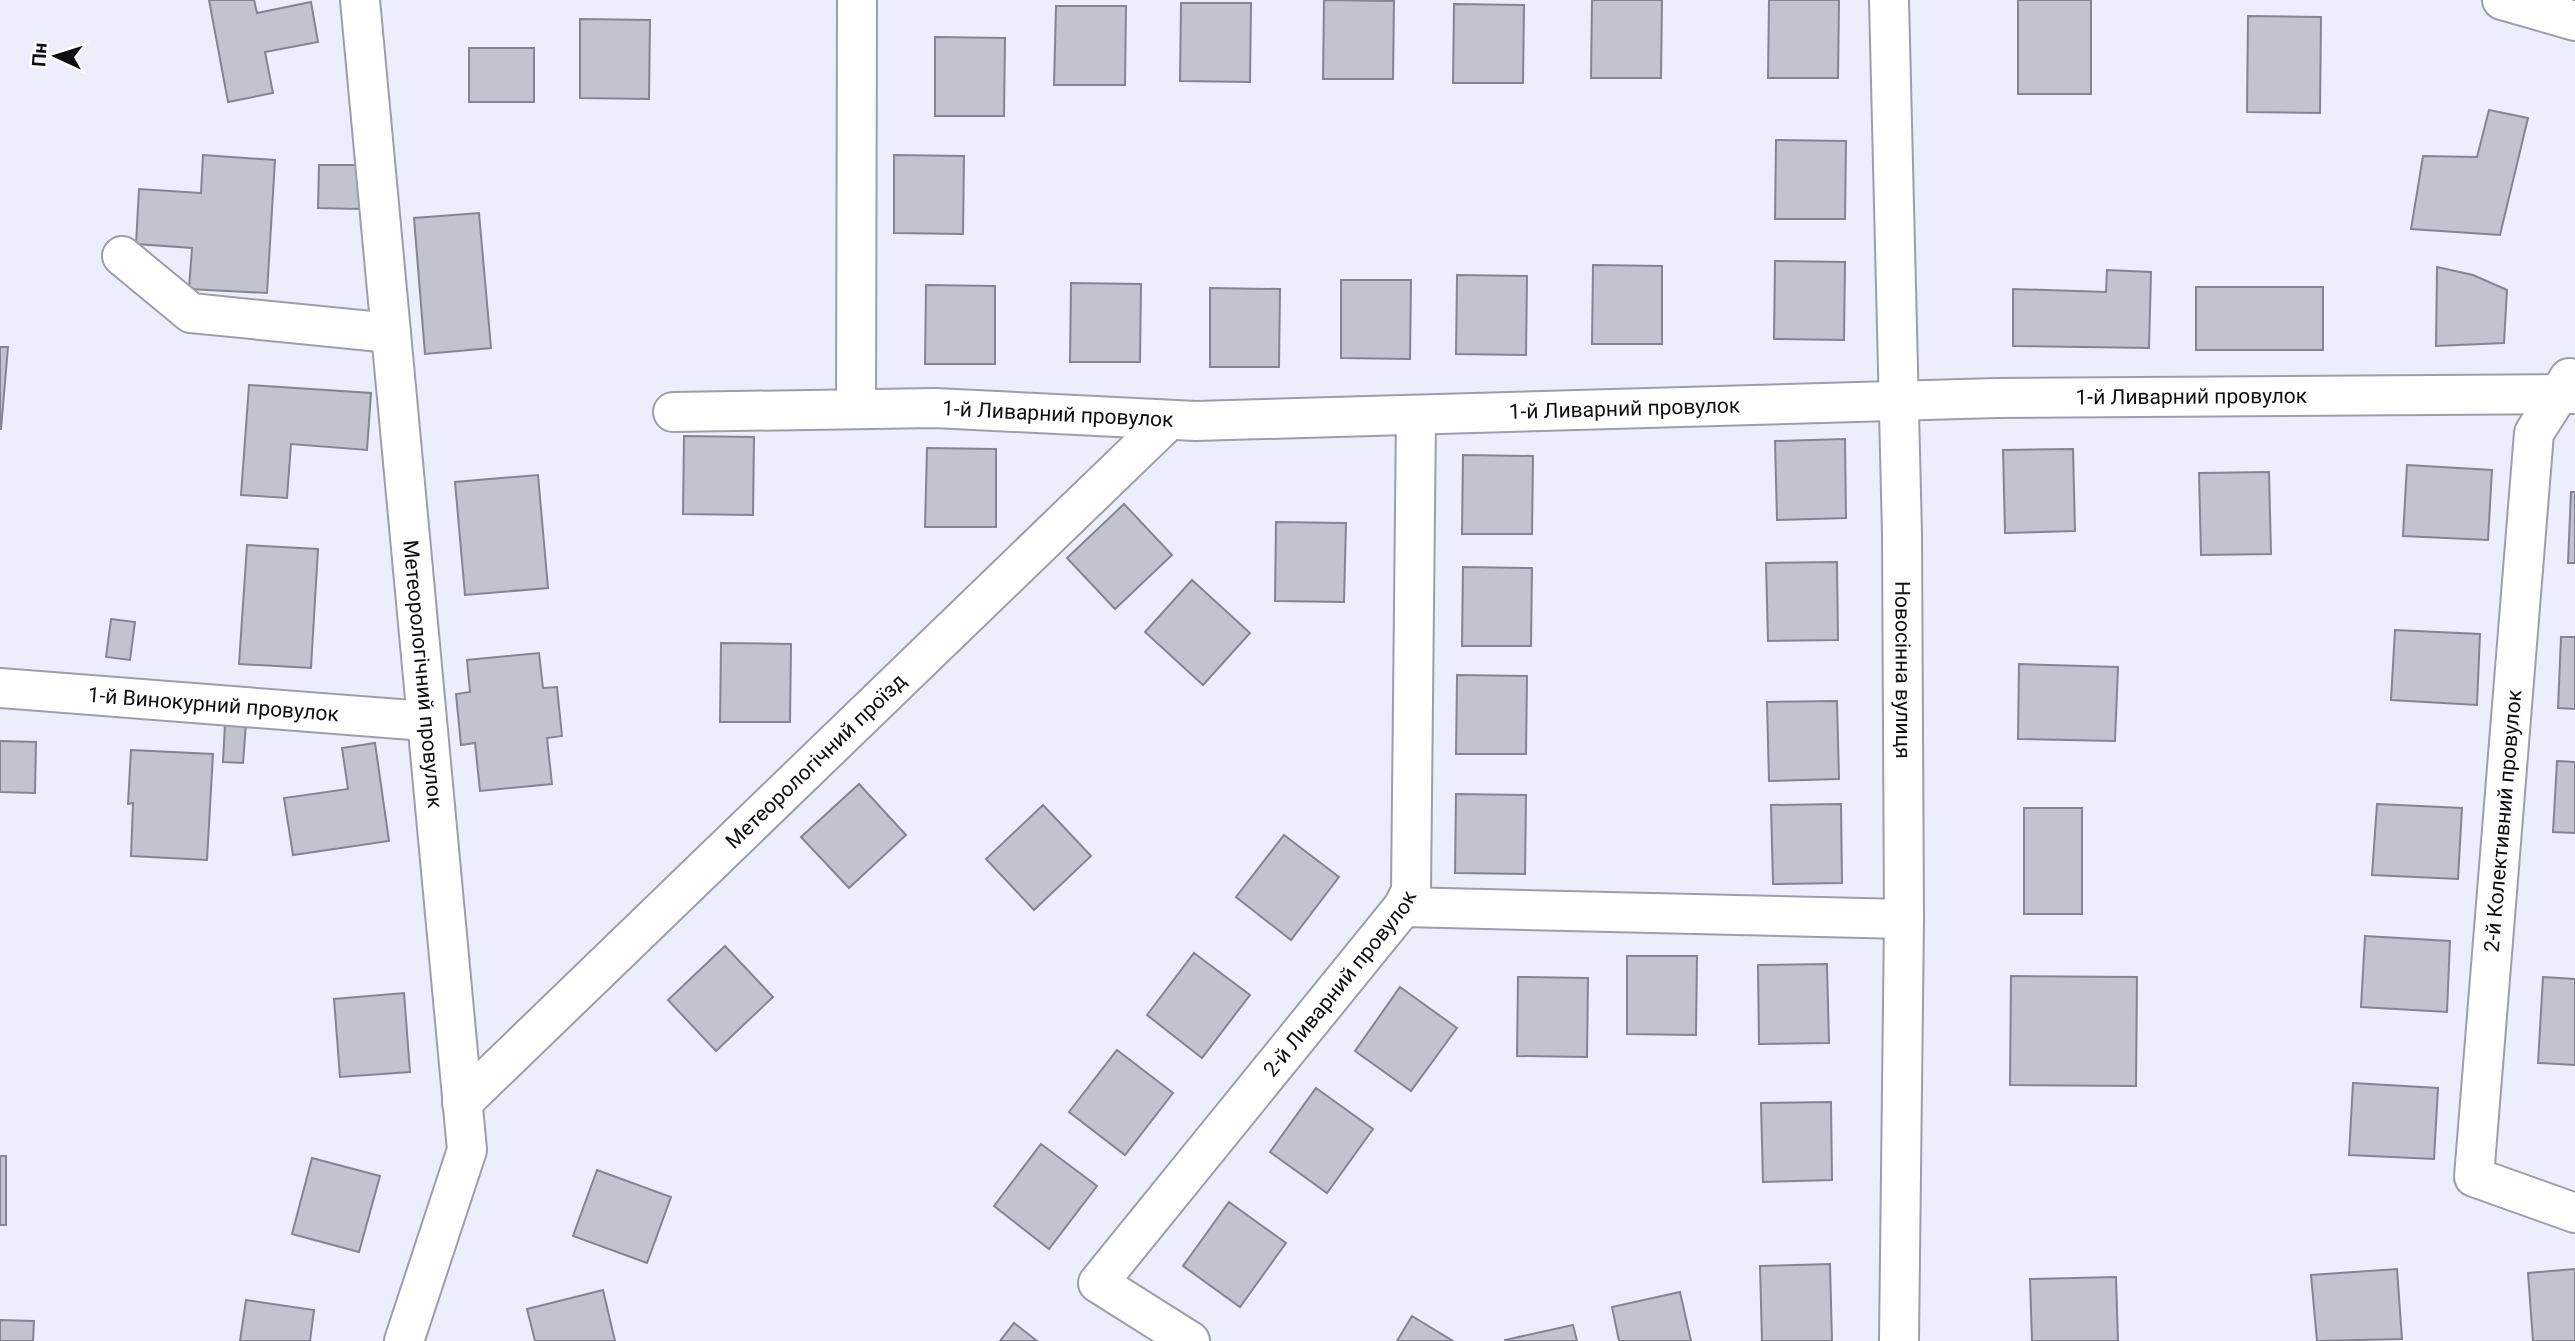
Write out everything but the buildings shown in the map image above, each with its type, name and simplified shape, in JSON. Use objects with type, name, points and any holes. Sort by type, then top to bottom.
[{"type":"street","name":"Метеорологічний провулок","points":[[360,0],[467,1150],[404,1341]]},
{"type":"street","points":[[856,409],[857,0]]},
{"type":"street","name":"Новосінна вулиця","points":[[1889,0],[1899,401],[1904,919],[1899,1341]]},
{"type":"street","points":[[2516,2],[2575,21]]},
{"type":"street","points":[[122,257],[191,313],[391,333]]},
{"type":"street","name":"1-й Ливарний провулок","points":[[673,412],[935,408],[1169,420],[2570,386]]},
{"type":"street","name":"2-й Колективний провулок","points":[[2570,386],[2535,433],[2474,1177],[2575,1213]]},
{"type":"street","name":"2-й Ливарний провулок","points":[[1190,1341],[1098,1283],[1403,907],[1411,891],[1416,415]]},
{"type":"street","name":"Метеорологічний проїзд","points":[[462,1104],[1169,420]]},
{"type":"street","name":"1-й Винокурний провулок","points":[[0,688],[425,721]]},
{"type":"street","points":[[1403,907],[1904,919]]}]
